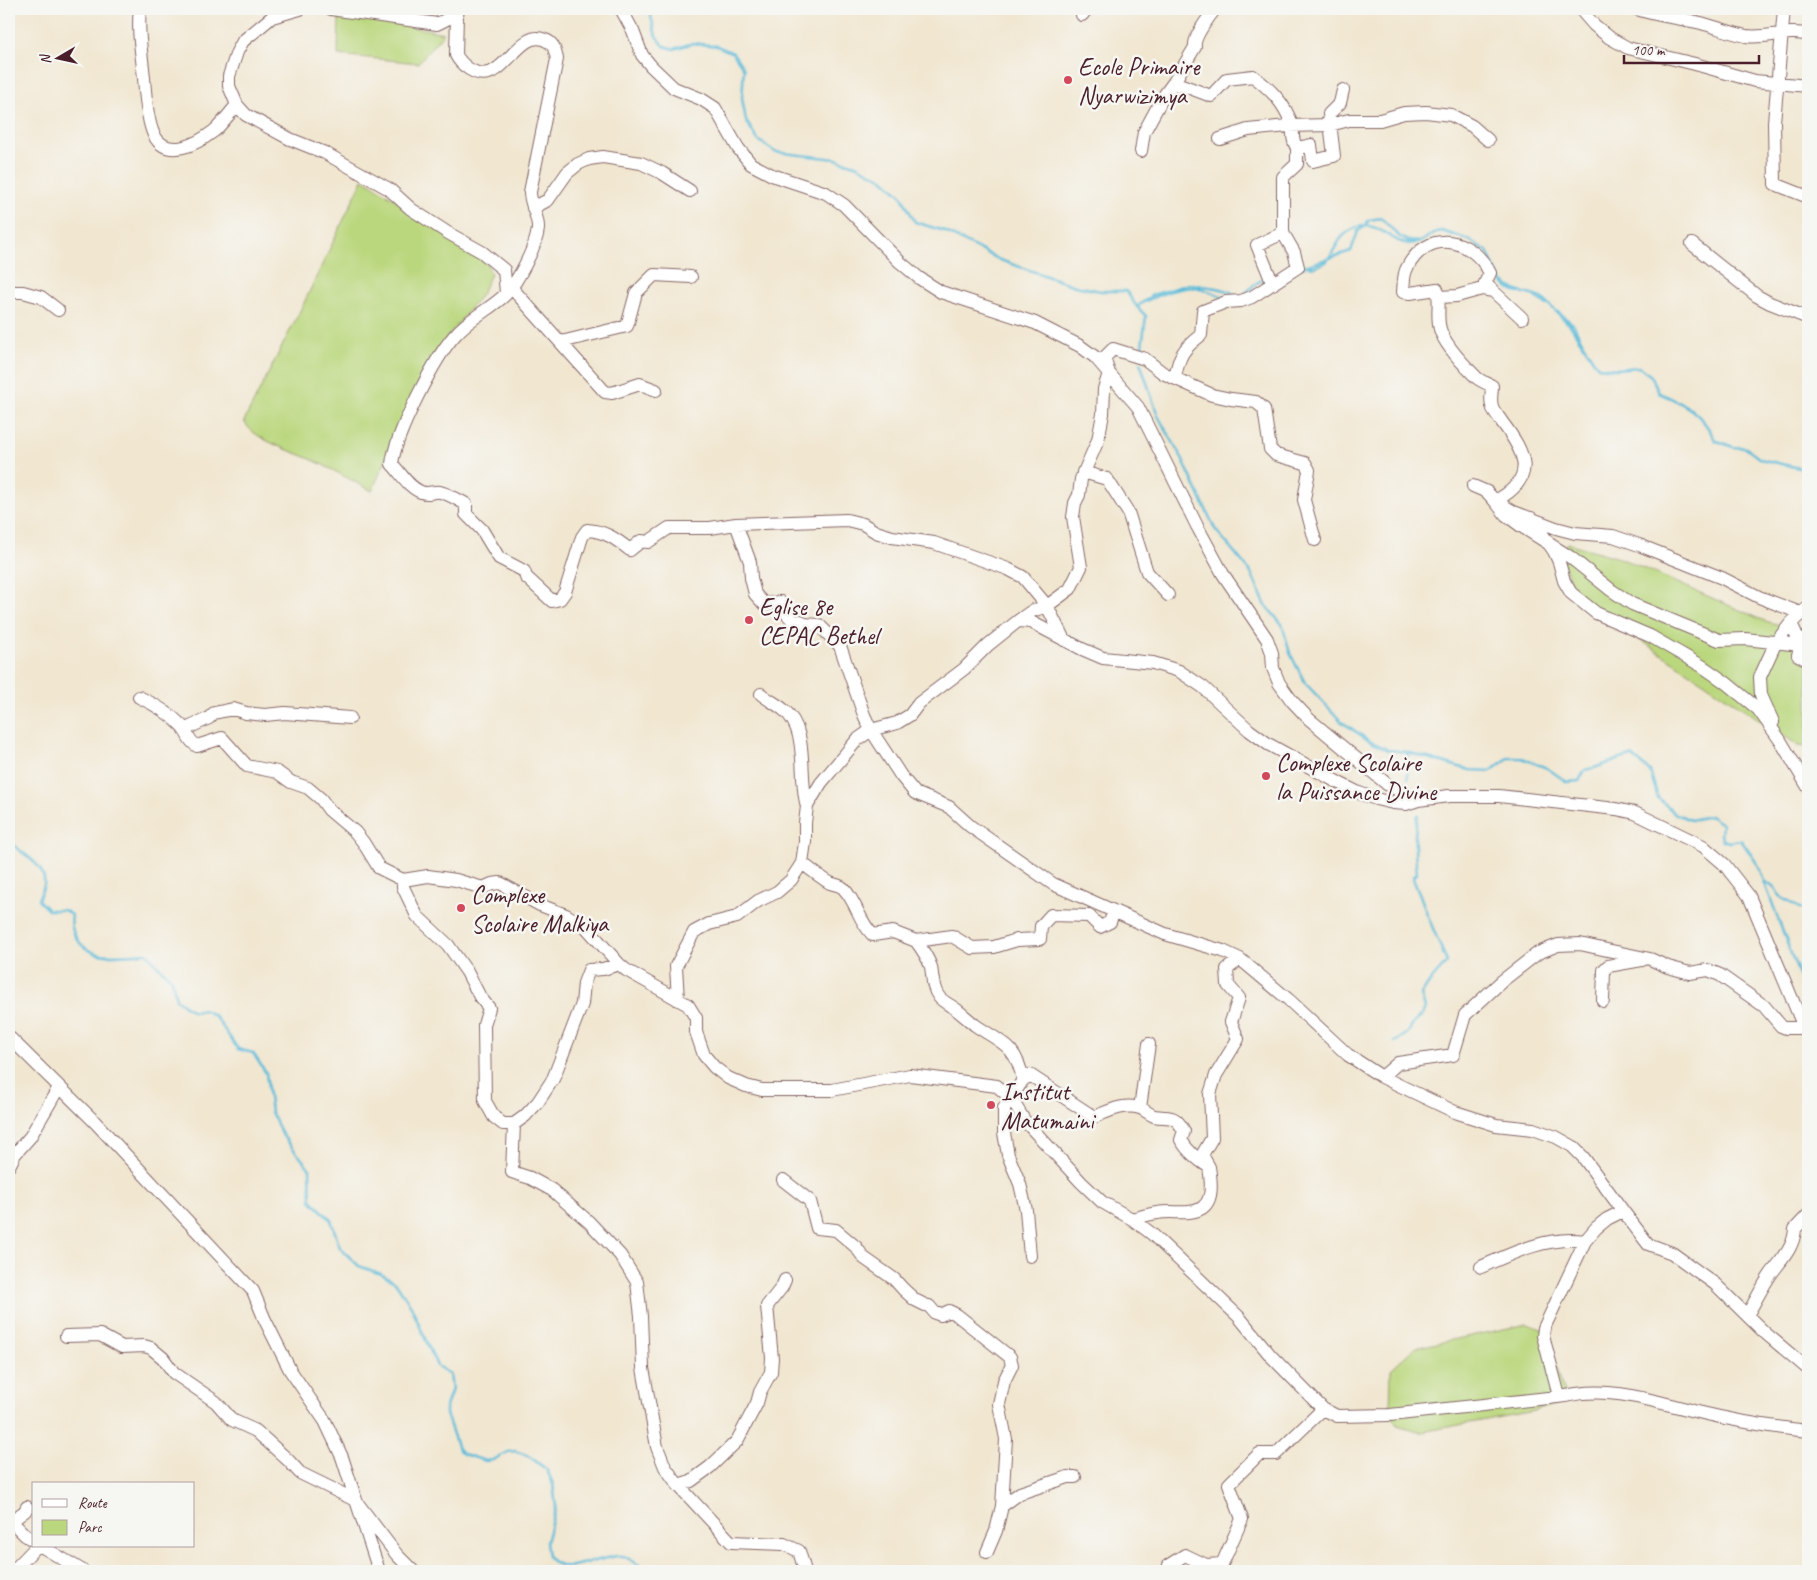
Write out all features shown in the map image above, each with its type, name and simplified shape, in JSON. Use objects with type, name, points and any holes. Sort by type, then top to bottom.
[{"type":"street","points":[[140,9],[140,36],[146,93],[153,133],[158,142],[166,148],[176,149],[188,146],[215,130],[237,105]]},
{"type":"street","points":[[300,9],[272,17],[243,41],[236,52],[229,76],[229,86],[237,105],[246,115],[290,139],[325,153],[371,178],[389,189],[411,209],[482,252],[504,270],[508,290],[561,342],[605,392],[612,393],[640,384],[656,390]]},
{"type":"street","points":[[330,9],[437,24],[458,11]]},
{"type":"street","points":[[621,9],[633,31],[642,55],[651,66],[674,88],[701,99],[715,108],[738,148],[752,164],[772,175],[818,190],[832,197],[855,216],[900,262],[919,278],[942,292],[1034,322],[1080,346],[1095,358],[1138,407],[1223,574],[1267,639],[1272,653],[1273,668],[1279,683],[1292,701],[1309,719],[1388,785],[1418,800]]},
{"type":"street","points":[[1141,152],[1144,132],[1163,96],[1174,82],[1195,47],[1194,43],[1204,23],[1215,9]]},
{"type":"street","points":[[1580,9],[1594,25],[1610,38],[1628,48],[1696,64],[1755,81],[1808,86]]},
{"type":"street","points":[[1637,9],[1661,16],[1701,23],[1746,36],[1763,37],[1782,33],[1808,35]]},
{"type":"street","points":[[1784,9],[1774,122],[1775,184],[1808,197]]},
{"type":"street","points":[[458,11],[455,41],[456,55],[459,61],[473,71],[488,73],[496,70],[516,50],[534,39],[543,38],[550,42],[555,49],[557,59],[530,192],[530,200],[537,218],[538,229],[530,254],[508,290],[456,333],[446,347],[408,416],[393,454],[392,464],[411,486],[421,492],[446,494],[466,504],[466,514],[482,530],[499,558],[524,571],[526,577],[552,601],[560,599],[566,592],[582,537],[587,530],[597,530],[614,537],[630,550],[641,541],[648,542],[669,528],[710,528],[736,524],[847,520],[863,524],[876,532],[892,537],[934,543],[1008,569],[1023,577],[1047,606],[1064,640]]},
{"type":"street","points":[[1174,82],[1211,96],[1227,79],[1253,76],[1278,97],[1292,125],[1293,141],[1297,148],[1297,164],[1283,177],[1283,233],[1294,252],[1298,267],[1252,298],[1226,302],[1203,311],[1201,335],[1186,347],[1180,355],[1175,378]]},
{"type":"street","points":[[1297,148],[1311,145],[1313,161],[1334,156],[1329,114],[1340,102],[1342,90]]},
{"type":"street","points":[[1220,139],[1248,130],[1292,125],[1330,125],[1349,120],[1380,120],[1404,113],[1426,112],[1450,115],[1472,126],[1488,140]]},
{"type":"street","points":[[533,208],[548,200],[567,173],[578,164],[589,159],[603,158],[641,162],[690,191]]},
{"type":"street","points":[[1273,284],[1257,245],[1283,233]]},
{"type":"street","points":[[1495,501],[1513,490],[1521,476],[1524,463],[1518,443],[1492,407],[1492,386],[1476,378],[1444,340],[1438,315],[1440,298],[1437,290],[1403,292],[1407,267],[1420,252],[1433,244],[1449,241],[1463,245],[1478,254],[1490,273],[1485,283],[1522,318]]},
{"type":"street","points":[[1692,244],[1757,296],[1770,304],[1808,318]]},
{"type":"street","points":[[561,342],[627,326],[636,293],[654,275],[691,277]]},
{"type":"street","points":[[1440,298],[1457,296],[1482,289],[1492,291]]},
{"type":"street","points":[[9,291],[42,297],[58,310]]},
{"type":"street","points":[[678,1000],[676,966],[694,932],[709,924],[736,918],[758,902],[777,892],[791,880],[802,863],[805,842],[804,823],[807,806],[821,783],[857,740],[871,730],[897,723],[910,715],[919,703],[964,670],[988,645],[1018,621],[1032,611],[1047,606],[1070,589],[1081,567],[1073,517],[1075,504],[1079,495],[1083,472],[1098,440],[1103,414],[1104,389],[1109,373],[1104,358],[1113,349],[1140,358],[1163,374],[1212,394],[1231,399],[1256,402],[1264,409],[1270,449],[1276,455],[1305,463],[1309,470],[1304,500],[1315,540]]},
{"type":"street","points":[[1083,472],[1108,479],[1128,512],[1147,572],[1168,595]]},
{"type":"street","points":[[1472,486],[1487,492],[1506,515],[1570,557],[1611,590],[1632,604],[1720,640],[1745,639],[1805,644]]},
{"type":"street","points":[[1495,501],[1514,512],[1556,528],[1575,533],[1613,536],[1639,545],[1722,578],[1759,597],[1806,612]]},
{"type":"street","points":[[1530,518],[1554,551],[1564,581],[1571,593],[1596,613],[1650,636],[1702,666],[1758,709],[1780,740],[1808,787]]},
{"type":"street","points":[[736,524],[750,562],[755,594],[764,604],[780,602],[783,609],[794,622],[801,621],[803,624],[819,625],[840,646],[871,730],[901,776],[915,793],[949,807],[970,826],[1053,884],[1165,934],[1222,951],[1240,959],[1289,1000],[1348,1055],[1382,1077],[1455,1112],[1496,1125],[1533,1129],[1556,1137],[1572,1146],[1648,1244],[1672,1254],[1714,1284],[1808,1369]]},
{"type":"street","points":[[1780,740],[1762,694],[1760,678],[1776,642],[1790,623],[1806,612]]},
{"type":"street","points":[[1018,621],[1031,622],[1103,658],[1153,664],[1179,671],[1203,687],[1249,730],[1268,744],[1359,793],[1394,804],[1406,804],[1418,800],[1449,796],[1499,796],[1616,809],[1636,813],[1702,846],[1724,864],[1748,896],[1807,1031]]},
{"type":"street","points":[[1790,623],[1805,644]]},
{"type":"street","points":[[1805,644],[1798,655],[1808,660]]},
{"type":"street","points":[[762,694],[785,710],[793,722],[799,737],[804,770],[803,793],[807,806]]},
{"type":"street","points":[[138,697],[158,706],[182,726],[192,743],[197,746],[222,738],[247,766],[277,772],[291,782],[308,788],[364,842],[379,868],[403,880],[428,876],[456,880],[483,888],[500,883],[586,927],[619,964],[651,986],[688,1005],[696,1018],[697,1038],[704,1055],[714,1067],[728,1078],[746,1086],[762,1090],[832,1090],[910,1075],[997,1086],[1011,1098],[1024,1120],[1081,1182],[1102,1202],[1132,1219],[1152,1234],[1239,1317],[1271,1356],[1323,1410],[1337,1416],[1370,1416],[1578,1393],[1620,1395],[1745,1422],[1808,1431]]},
{"type":"street","points":[[184,730],[209,718],[214,713],[233,708],[246,713],[265,715],[284,713],[350,718]]},
{"type":"street","points":[[802,863],[819,876],[843,887],[853,901],[866,928],[873,935],[894,932],[916,941],[952,936],[972,948],[994,947],[1017,940],[1040,939],[1041,926],[1051,915],[1089,916],[1100,927],[1110,922],[1114,911]]},
{"type":"street","points":[[403,880],[403,887],[417,916],[448,945],[467,972],[480,997],[489,1008],[484,1025],[485,1102],[494,1117],[504,1124],[514,1124],[525,1116],[538,1102],[553,1079],[582,1004],[584,982],[589,970],[619,964]]},
{"type":"street","points":[[916,941],[924,952],[930,966],[933,985],[939,998],[1007,1045],[1016,1057],[1023,1080]]},
{"type":"street","points":[[1382,1077],[1398,1063],[1452,1056],[1465,1015],[1502,981],[1538,953],[1558,945],[1580,944],[1650,959],[1668,968],[1690,973],[1708,970],[1720,975],[1764,1006],[1781,1026],[1807,1031]]},
{"type":"street","points":[[1132,1219],[1159,1213],[1192,1212],[1202,1209],[1210,1200],[1212,1184],[1209,1167],[1202,1155],[1212,1138],[1210,1094],[1216,1075],[1238,1039],[1231,1022],[1239,998],[1228,985],[1227,969],[1240,959]]},
{"type":"street","points":[[1603,1001],[1604,970],[1608,966],[1650,959]]},
{"type":"street","points":[[9,1037],[94,1121],[253,1291],[264,1320],[290,1370],[325,1422],[342,1457],[379,1571]]},
{"type":"street","points":[[1140,1108],[1149,1044]]},
{"type":"street","points":[[1030,1256],[1024,1202],[1020,1184],[1008,1154],[1004,1133],[1004,1108],[1023,1080],[1030,1076],[1094,1117],[1120,1107],[1140,1108],[1154,1116],[1167,1116],[1179,1122],[1184,1131],[1181,1140],[1184,1146],[1195,1158],[1209,1167]]},
{"type":"street","points":[[9,1166],[15,1154],[30,1137],[59,1087]]},
{"type":"street","points":[[514,1124],[512,1172],[530,1178],[552,1190],[589,1222],[620,1255],[637,1282],[641,1316],[643,1368],[657,1447],[665,1467],[678,1485],[731,1542],[784,1544],[798,1551],[805,1571]]},
{"type":"street","points":[[783,1180],[810,1201],[817,1228],[836,1230],[856,1247],[864,1258],[894,1279],[915,1300],[925,1306],[929,1306],[935,1313],[941,1315],[949,1311],[957,1315],[1010,1357],[1012,1366],[1004,1381],[999,1404],[1006,1439],[1002,1506],[996,1531],[987,1552]]},
{"type":"street","points":[[1558,1396],[1543,1336],[1544,1328],[1585,1241],[1607,1219],[1623,1211]]},
{"type":"street","points":[[1747,1315],[1771,1275],[1784,1258],[1794,1239],[1794,1229],[1808,1215]]},
{"type":"street","points":[[1481,1267],[1520,1249],[1569,1239],[1585,1241]]},
{"type":"street","points":[[678,1485],[691,1482],[710,1467],[737,1440],[771,1372],[772,1358],[767,1306],[782,1287],[785,1280]]},
{"type":"street","points":[[66,1336],[100,1334],[122,1347],[144,1346],[151,1348],[163,1358],[174,1373],[216,1402],[232,1420],[256,1431],[300,1473],[355,1500],[397,1555],[412,1571]]},
{"type":"street","points":[[1170,1565],[1186,1555],[1220,1568],[1242,1519],[1229,1484],[1259,1454],[1276,1454],[1323,1410]]},
{"type":"street","points":[[1002,1506],[1020,1493],[1068,1477],[1074,1477]]},
{"type":"street","points":[[28,1507],[10,1521],[32,1539]]},
{"type":"street","points":[[13,1571],[35,1548]]},
{"type":"street","points":[[44,1548],[83,1571]]},
{"type":"green space","points":[[339,13],[444,33],[418,63],[338,55]]},
{"type":"green space","points":[[363,179],[484,256],[491,274],[481,295],[431,358],[372,491],[317,462],[266,440],[249,428],[244,421],[302,307]]},
{"type":"green space","points":[[1567,543],[1620,558],[1765,621],[1808,632],[1808,747],[1799,746],[1645,643],[1604,621],[1574,591],[1561,556]]},
{"type":"green space","points":[[1527,1324],[1547,1331],[1566,1401],[1534,1411],[1422,1432],[1397,1425],[1390,1415],[1391,1369],[1414,1348]]},
{"type":"waterway","points":[[649,9],[656,36],[664,46],[674,49],[693,43],[717,46],[733,53],[744,69],[742,98],[746,121],[758,140],[775,152],[836,159],[858,166],[883,179],[901,195],[915,222],[944,231],[1000,260],[1075,286],[1101,291],[1126,291],[1146,316],[1141,354]]},
{"type":"waterway","points":[[1302,267],[1351,251],[1358,231],[1369,220],[1381,218],[1400,237],[1408,241],[1420,242],[1436,232],[1442,231],[1469,240],[1487,251],[1500,280],[1517,291],[1542,298],[1570,325],[1598,367],[1616,369],[1639,367],[1651,376],[1659,393],[1677,401],[1699,416],[1715,440],[1733,447],[1746,448],[1760,459],[1808,470]]},
{"type":"waterway","points":[[1308,266],[1314,267],[1326,262],[1343,236],[1355,228],[1374,227],[1398,241],[1406,244],[1415,243]]},
{"type":"waterway","points":[[1245,294],[1266,277]]},
{"type":"waterway","points":[[1502,281],[1510,289],[1520,293]]},
{"type":"waterway","points":[[1137,307],[1152,295],[1189,284],[1217,288],[1231,292],[1235,297]]},
{"type":"waterway","points":[[1142,303],[1170,291],[1192,287],[1225,298]]},
{"type":"waterway","points":[[1535,297],[1547,305]]},
{"type":"waterway","points":[[1558,312],[1573,324],[1585,346]]},
{"type":"waterway","points":[[1140,362],[1158,416],[1181,456],[1215,529],[1250,571],[1266,606],[1282,624],[1290,653],[1305,683],[1342,722],[1371,742],[1389,750],[1407,752],[1470,770],[1491,771],[1508,758],[1522,758],[1547,768],[1567,782],[1579,781],[1585,770],[1632,756],[1650,771],[1658,798],[1676,814],[1691,820],[1710,816],[1722,824],[1721,834],[1723,840],[1729,842],[1741,840],[1758,865],[1808,999]]},
{"type":"waterway","points":[[1407,752],[1408,778]]},
{"type":"waterway","points":[[1395,1042],[1408,1033],[1412,1025],[1422,1015],[1425,1008],[1421,995],[1447,962],[1413,877],[1417,873],[1415,837],[1418,815]]},
{"type":"waterway","points":[[9,841],[32,860],[41,871],[44,885],[38,900],[48,910],[64,910],[72,915],[71,921],[74,933],[84,947],[95,953],[106,955],[147,953],[172,979],[176,999],[193,1012],[204,1010],[215,1016],[238,1049],[253,1053],[266,1073],[271,1112],[283,1136],[310,1169],[311,1200],[331,1220],[340,1248],[359,1266],[381,1274],[396,1283],[411,1306],[437,1366],[450,1374],[452,1389],[446,1407],[446,1414],[458,1449],[463,1454],[486,1461],[515,1451],[529,1456],[547,1470],[553,1484],[556,1506],[546,1542],[548,1557],[554,1563],[568,1567],[616,1556],[624,1556],[649,1571]]},
{"type":"waterway","points":[[1764,881],[1773,887],[1782,898],[1808,913]]},
{"type":"place","name":"Ecole Primaire Nyarwizimya","points":[[1068,80]]},
{"type":"place","name":"Eglise 8e CEPAC Bethel","points":[[749,620]]},
{"type":"place","name":"Complexe Scolaire la Puissance Divine","points":[[1266,776]]},
{"type":"place","name":"Complexe Scolaire Malkiya","points":[[461,908]]},
{"type":"place","name":"Institut Matumaini","points":[[991,1105]]}]
